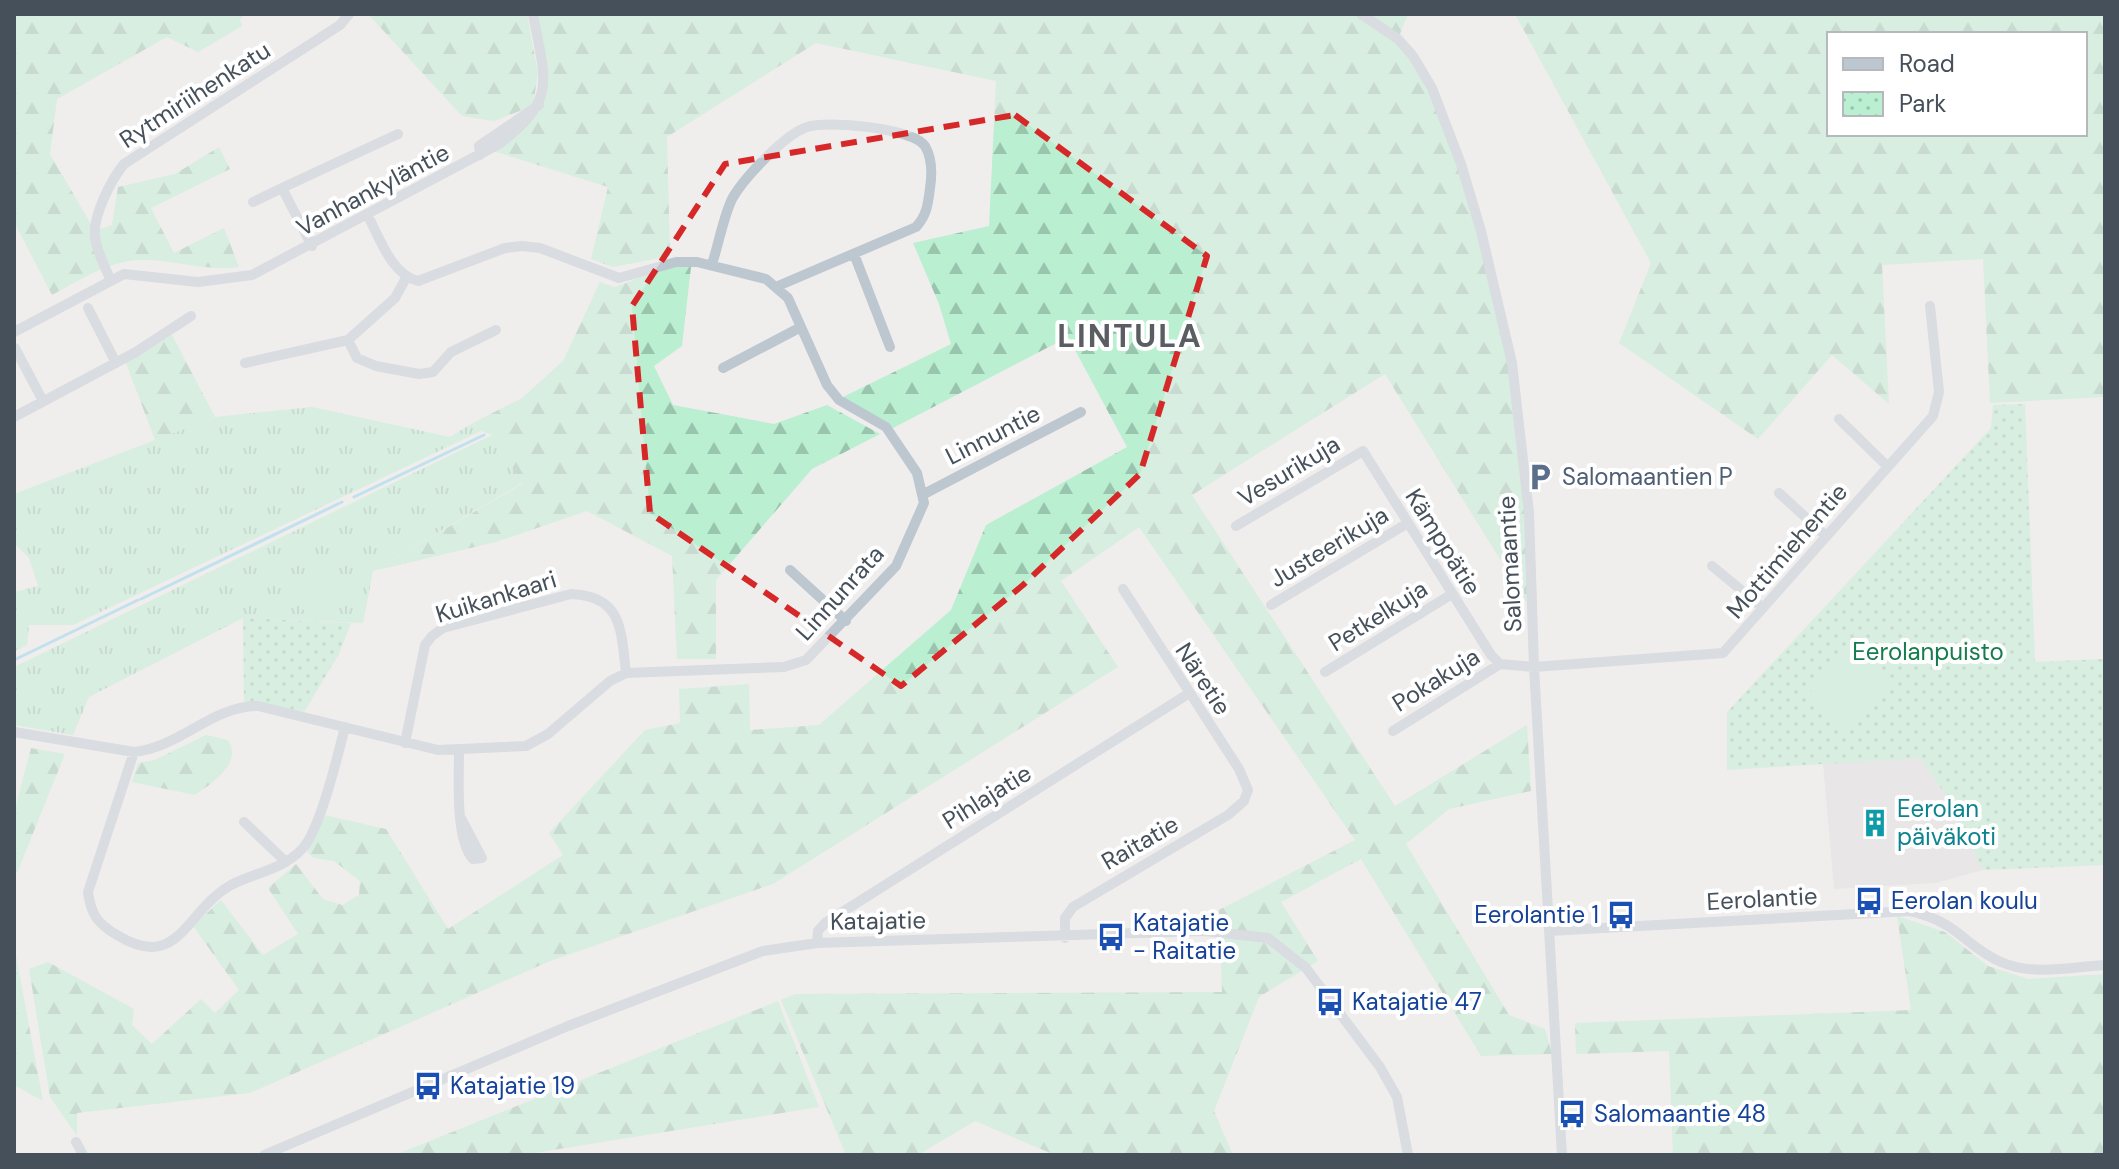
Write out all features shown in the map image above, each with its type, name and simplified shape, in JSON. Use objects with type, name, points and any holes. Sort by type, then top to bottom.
[{"type":"street","name":"Rytmiriihenkatu","points":[[110,279],[98,249],[96,224],[116,174],[124,164],[340,25],[349,14]]},
{"type":"street","points":[[480,155],[479,146],[541,104],[544,82],[533,14]]},
{"type":"street","name":"Salomaantie","points":[[1361,14],[1398,39],[1413,56],[1432,88],[1461,164],[1481,231],[1514,375],[1529,513],[1534,667],[1562,1155]]},
{"type":"street","name":"Vanhankyläntie","points":[[110,279],[141,274],[198,282],[252,275],[480,155],[527,124],[541,104]]},
{"type":"street","points":[[712,264],[731,201],[744,182],[791,136],[805,127],[824,123],[914,137],[924,144],[930,160],[931,182],[925,216],[916,227],[778,286]]},
{"type":"street","points":[[253,202],[398,134]]},
{"type":"street","points":[[282,188],[312,246]]},
{"type":"street","points":[[368,216],[406,278],[418,281],[505,248],[522,246],[540,248],[619,278],[676,262],[712,264],[766,279],[778,286],[801,327],[827,385],[839,400],[886,427],[917,473],[924,494]]},
{"type":"street","points":[[854,254],[890,347]]},
{"type":"street","points":[[245,363],[348,340],[395,298],[406,278]]},
{"type":"street","points":[[14,332],[110,279]]},
{"type":"street","name":"Mottimiehentie","points":[[1534,667],[1723,653],[1921,431],[1938,406],[1930,306]]},
{"type":"street","points":[[88,308],[116,363]]},
{"type":"street","points":[[14,417],[116,363],[191,316]]},
{"type":"street","points":[[723,368],[801,327]]},
{"type":"street","points":[[348,340],[357,358],[376,366],[419,374],[433,372],[451,352],[496,330]]},
{"type":"street","points":[[15,348],[43,401]]},
{"type":"street","name":"Linnuntie","points":[[924,494],[1081,412]]},
{"type":"street","points":[[1839,419],[1887,466]]},
{"type":"street","name":"Kämppätie","points":[[1363,451],[1452,594],[1500,664]]},
{"type":"street","name":"Vesurikuja","points":[[1236,526],[1363,451]]},
{"type":"street","points":[[1779,493],[1826,536]]},
{"type":"street","name":"Linnunrata","points":[[626,673],[796,665],[846,621],[896,566],[921,515],[924,494]]},
{"type":"street","name":"Justeerikuja","points":[[1271,605],[1408,523]]},
{"type":"street","points":[[1712,566],[1763,608]]},
{"type":"street","points":[[790,570],[846,621]]},
{"type":"street","name":"Näretie","points":[[1123,589],[1239,769],[1248,790]]},
{"type":"street","name":"Kuikankaari","points":[[405,743],[425,645],[443,628],[571,594],[592,595],[612,609],[620,629],[626,673]]},
{"type":"street","name":"Petkelkuja","points":[[1325,672],[1452,594]]},
{"type":"street","points":[[1500,664],[1534,667]]},
{"type":"street","name":"Pokakuja","points":[[1393,731],[1500,664]]},
{"type":"street","points":[[14,732],[134,752],[167,744],[237,706],[258,706],[405,743],[459,751],[532,745],[610,681],[626,673]]},
{"type":"street","name":"Pihlajatie","points":[[817,943],[818,931],[825,923],[1188,694]]},
{"type":"street","points":[[134,752],[88,892],[90,911],[100,925],[137,948],[152,950],[171,942],[231,886],[286,862],[304,848],[316,823],[345,727]]},
{"type":"street","points":[[459,751],[461,818]]},
{"type":"street","name":"Raitatie","points":[[1065,938],[1065,918],[1073,907],[1228,815],[1244,801],[1248,790]]},
{"type":"street","points":[[244,822],[286,862]]},
{"type":"street","name":"Eerolantie","points":[[1549,931],[1910,911],[1941,920],[1997,961],[2018,968],[2105,965]]},
{"type":"street","name":"Katajatie","points":[[264,1155],[596,1015],[763,951],[817,943],[1065,938],[1205,931],[1268,938],[1306,968],[1380,1067],[1397,1097],[1408,1155]]},
{"type":"street","points":[[76,1142],[83,1155]]},
{"type":"highlighted area","points":[[1015,115],[1207,256],[1140,474],[1023,585],[901,686],[650,513],[632,306],[725,164]]},
{"type":"shaded area","points":[[1920,758],[1947,797],[1983,870],[1936,883],[1834,889],[1823,763]]},
{"type":"green space","points":[[14,14],[245,14],[240,19],[242,26],[198,52],[167,37],[57,99],[50,154],[95,231],[112,225],[118,187],[175,174],[219,147],[230,169],[151,208],[174,253],[224,228],[239,267],[137,260],[112,265],[52,295],[14,222]]},
{"type":"green space","points":[[368,14],[527,14],[538,73],[533,106],[494,121],[462,116]]},
{"type":"green space","points":[[532,14],[1408,14],[1398,39],[1432,88],[1461,164],[1512,363],[1534,614],[1385,374],[1192,495],[1395,806],[1527,725],[1531,791],[1449,809],[1406,844],[1509,1015],[1545,1029],[1552,1054],[1481,1056],[1361,859],[1281,902],[1318,961],[1259,997],[1214,1111],[1233,1155],[1055,1155],[975,1121],[918,1155],[846,1155],[781,1000],[795,994],[1222,992],[1219,910],[1355,840],[1139,527],[1061,581],[1118,667],[773,884],[550,961],[250,1093],[77,1113],[77,1136],[50,1097],[29,969],[48,962],[134,1009],[132,1025],[152,1044],[201,999],[215,1013],[239,990],[193,926],[221,900],[263,955],[298,934],[268,888],[296,864],[323,899],[342,905],[359,895],[360,881],[334,861],[314,858],[307,852],[324,815],[386,829],[448,929],[563,855],[549,833],[645,730],[680,723],[679,689],[749,684],[750,730],[819,725],[951,610],[986,525],[1127,447],[1068,337],[893,428],[843,397],[951,344],[939,304],[913,243],[989,226],[996,81],[816,43],[667,137],[670,256],[613,267],[591,259],[608,187],[490,150],[527,124],[544,82]]},
{"type":"green space","points":[[1515,14],[2105,14],[2105,397],[1990,403],[1983,259],[1882,265],[1889,404],[1832,355],[1758,439],[1619,343],[1651,263]]},
{"type":"green space","points":[[670,266],[691,267],[682,346],[654,366],[673,405],[774,424],[827,405],[880,434],[812,469],[716,580],[716,659],[677,659],[672,556],[587,511],[496,542],[373,571],[522,484],[492,435],[481,431],[473,423],[522,398],[563,361],[600,282],[615,287]]},
{"type":"green space","points":[[172,335],[215,417],[155,440],[126,363]]},
{"type":"green space","name":"Eerolanpuisto","points":[[2025,404],[2035,662],[2105,659],[2105,865],[1983,870],[1947,797],[1920,758],[1727,770],[1727,712],[1991,428],[1993,405]]},
{"type":"green space","points":[[312,407],[450,437],[473,423],[481,431],[73,625],[29,625],[27,645],[14,652],[14,592],[38,586],[29,558],[14,543],[14,494],[215,417]]},
{"type":"green space","points":[[492,435],[522,483],[373,571],[363,623],[243,618],[89,697],[73,735],[14,725],[14,667]]},
{"type":"green space","points":[[321,579],[341,594],[320,622],[300,607]]},
{"type":"green space","points":[[243,618],[351,623],[339,654],[304,712],[244,702]]},
{"type":"green space","points":[[1853,644],[1892,678],[1844,731],[1806,697]]},
{"type":"green space","points":[[206,735],[228,740],[232,757],[224,772],[195,795],[132,782],[138,763],[155,760]]},
{"type":"green space","points":[[31,748],[65,754],[17,873],[14,870],[14,813]]},
{"type":"green space","points":[[1897,916],[1945,932],[1988,966],[2028,979],[2105,974],[2105,1155],[1673,1155],[1669,1051],[1576,1054],[1575,1023],[1911,1010]]},
{"type":"green space","points":[[14,945],[43,1101],[14,1085]]},
{"type":"green space","points":[[778,1001],[819,1107],[522,1155],[395,1155]]},
{"type":"waterway","points":[[354,497],[484,435]]},
{"type":"waterway","points":[[141,599],[342,502]]},
{"type":"waterway","points":[[14,660],[138,600]]},
{"type":"place","name":"Salomaantien P","points":[[1540,477]]},
{"type":"place","name":"Eerolan päiväkoti","points":[[1875,823]]},
{"type":"place","name":"Eerolan koulu","points":[[1869,901]]},
{"type":"place","name":"Eerolantie 1","points":[[1621,915]]},
{"type":"place","name":"Katajatie - Raitatie","points":[[1111,937]]},
{"type":"place","name":"Katajatie 47","points":[[1330,1002]]},
{"type":"place","name":"Katajatie 19","points":[[428,1086]]},
{"type":"place","name":"Salomaantie 48","points":[[1572,1114]]},
{"type":"district","name":"LINTULA","points":[[1130,336]]}]
